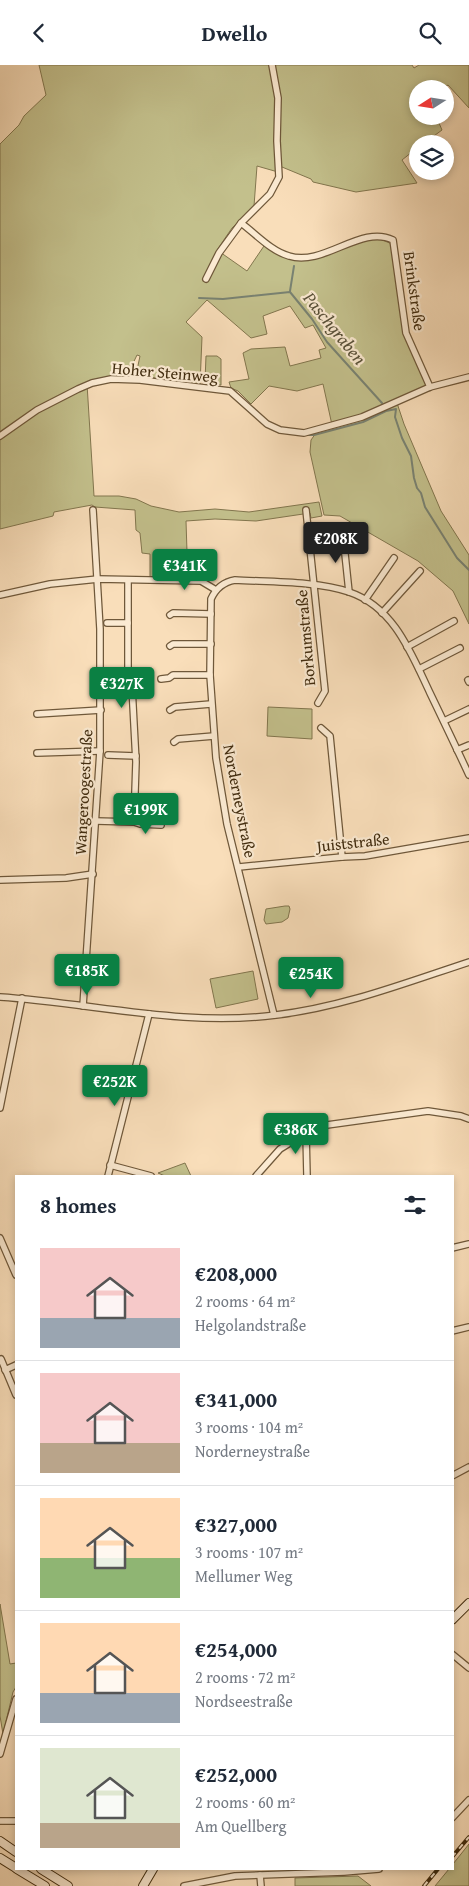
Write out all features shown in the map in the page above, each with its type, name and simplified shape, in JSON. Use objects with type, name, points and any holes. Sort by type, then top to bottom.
[{"type":"main road","points":[[454,1618],[469,1603]]},
{"type":"main road","points":[[0,1841],[15,1851]]},
{"type":"main road","points":[[0,1858],[15,1868]]},
{"type":"main road","points":[[19,1870],[45,1886]]},
{"type":"main road","points":[[43,1870],[68,1886]]},
{"type":"main road","points":[[143,1886],[152,1870]]},
{"type":"main road","points":[[148,1886],[153,1870]]},
{"type":"street","points":[[206,279],[218,253],[241,223],[270,194],[279,177],[277,141],[278,98],[272,65]]},
{"type":"street","name":"Brinkstraße","points":[[241,223],[280,253],[298,258],[315,257],[369,238],[388,238],[393,240],[403,321],[412,349],[430,387]]},
{"type":"street","name":"Hoher Steinweg","points":[[0,436],[44,406],[86,386],[111,379],[140,380],[230,391],[267,424],[280,430],[304,433],[362,417],[430,387],[469,377]]},
{"type":"street","name":"Wangeroogestraße","points":[[83,1006],[93,874],[101,710],[98,579],[93,510]]},
{"type":"street","name":"Borkumstraße","points":[[306,510],[325,691],[318,703]]},
{"type":"street","points":[[343,535],[349,592]]},
{"type":"street","points":[[365,600],[394,558]]},
{"type":"street","points":[[382,613],[420,571]]},
{"type":"street","points":[[0,595],[50,584],[98,579],[201,581],[216,590],[228,581],[235,580],[333,587],[349,592],[365,600],[382,613],[392,623],[408,647],[469,775]]},
{"type":"street","points":[[128,580],[128,682],[132,687],[136,756],[134,822]]},
{"type":"street","name":"Norderneystraße","points":[[216,590],[211,599],[210,675],[214,736],[227,824],[274,1015]]},
{"type":"street","points":[[170,615],[173,613],[211,614]]},
{"type":"street","points":[[408,647],[454,621]]},
{"type":"street","points":[[107,623],[128,623]]},
{"type":"street","points":[[170,646],[173,644],[211,645]]},
{"type":"street","points":[[419,669],[460,648]]},
{"type":"street","points":[[161,679],[169,678],[173,675],[210,675]]},
{"type":"street","points":[[107,687],[132,687]]},
{"type":"street","points":[[170,710],[175,707],[211,704]]},
{"type":"street","points":[[444,721],[469,709]]},
{"type":"street","points":[[37,714],[101,710]]},
{"type":"street","points":[[321,729],[330,736],[342,857]]},
{"type":"street","points":[[174,742],[178,739],[214,736]]},
{"type":"street","points":[[458,750],[469,745]]},
{"type":"street","points":[[37,753],[100,751]]},
{"type":"street","points":[[108,755],[136,756]]},
{"type":"street","points":[[96,821],[161,825]]},
{"type":"street","name":"Juiststraße","points":[[239,867],[365,856],[469,838]]},
{"type":"street","points":[[0,880],[66,878],[93,874]]},
{"type":"street","points":[[0,997],[22,998],[149,1014],[231,1018],[274,1015],[325,1008],[469,963]]},
{"type":"street","points":[[0,1108],[22,998]]},
{"type":"street","points":[[108,1175],[149,1014]]},
{"type":"street","points":[[257,1175],[280,1149],[306,1133],[326,1125],[423,1111],[461,1115],[469,1119]]},
{"type":"street","points":[[306,1133],[307,1175]]},
{"type":"street","points":[[110,1165],[147,1175]]},
{"type":"street","points":[[0,1238],[15,1273]]},
{"type":"street","points":[[454,1248],[469,1244]]},
{"type":"street","points":[[454,1331],[469,1327]]},
{"type":"street","points":[[1,1359],[15,1393]]},
{"type":"street","points":[[5,1370],[15,1365]]},
{"type":"street","points":[[454,1474],[469,1467]]},
{"type":"street","points":[[454,1657],[469,1668]]},
{"type":"street","points":[[0,1754],[15,1702]]},
{"type":"street","points":[[454,1816],[469,1800]]},
{"type":"street","points":[[0,1821],[15,1821]]},
{"type":"street","points":[[184,1886],[235,1875],[366,1870]]},
{"type":"street","points":[[260,1875],[261,1886]]},
{"type":"shaded area","points":[[39,65],[412,65],[414,68],[419,65],[469,65],[469,108],[454,92],[454,80],[409,80],[409,125],[440,125],[442,130],[435,135],[409,135],[409,154],[402,160],[409,171],[409,180],[415,180],[417,183],[356,192],[313,182],[311,179],[282,167],[278,172],[257,166],[254,206],[232,228],[217,250],[247,271],[266,243],[277,251],[303,259],[370,239],[380,239],[392,244],[404,332],[429,386],[362,416],[332,425],[323,384],[297,391],[269,386],[251,404],[238,391],[231,388],[229,382],[249,379],[243,353],[251,349],[285,347],[290,366],[321,358],[319,350],[326,348],[313,325],[305,328],[290,306],[263,316],[267,334],[251,338],[207,300],[186,322],[202,337],[200,385],[136,375],[140,356],[137,355],[127,376],[111,376],[87,384],[94,496],[119,496],[136,499],[151,506],[179,512],[215,509],[249,512],[319,502],[322,516],[311,518],[310,513],[256,521],[215,519],[186,521],[187,552],[174,552],[173,577],[150,577],[150,554],[142,553],[140,533],[136,530],[135,510],[95,507],[92,505],[54,512],[53,516],[0,529],[0,144],[19,125],[24,116],[46,95]]},
{"type":"shaded area","points":[[206,356],[217,356],[221,359],[221,385],[205,381]]},
{"type":"shaded area","points":[[397,403],[441,511],[469,555],[469,624],[453,591],[418,561],[340,516],[324,515],[310,452],[311,440],[316,433]]},
{"type":"shaded area","points":[[268,707],[312,709],[312,739],[267,736]]},
{"type":"shaded area","points":[[289,906],[290,909],[288,918],[282,922],[266,924],[264,920],[266,909]]},
{"type":"shaded area","points":[[253,971],[258,999],[216,1008],[210,979]]},
{"type":"shaded area","points":[[185,1163],[191,1175],[163,1175],[158,1173]]},
{"type":"shaded area","points":[[0,1604],[10,1664],[15,1663],[15,1689],[3,1734],[0,1716]]},
{"type":"shaded area","points":[[469,1844],[469,1886],[435,1886],[448,1870],[454,1870],[454,1863]]},
{"type":"shaded area","points":[[358,1876],[371,1886],[295,1886],[295,1878]]},
{"type":"waterway","points":[[290,291],[294,266]]},
{"type":"waterway","name":"Paschgraben","points":[[199,298],[223,299],[290,292],[312,319],[327,342],[382,403]]},
{"type":"waterway","name":"Paschgraben","points":[[306,435],[314,435],[363,422],[386,411],[396,409],[395,417],[411,456],[414,478],[425,507],[457,558],[469,570]]},
{"type":"railway","points":[[454,1855],[469,1837]]},
{"type":"railway","points":[[424,1886],[437,1870]]}]
